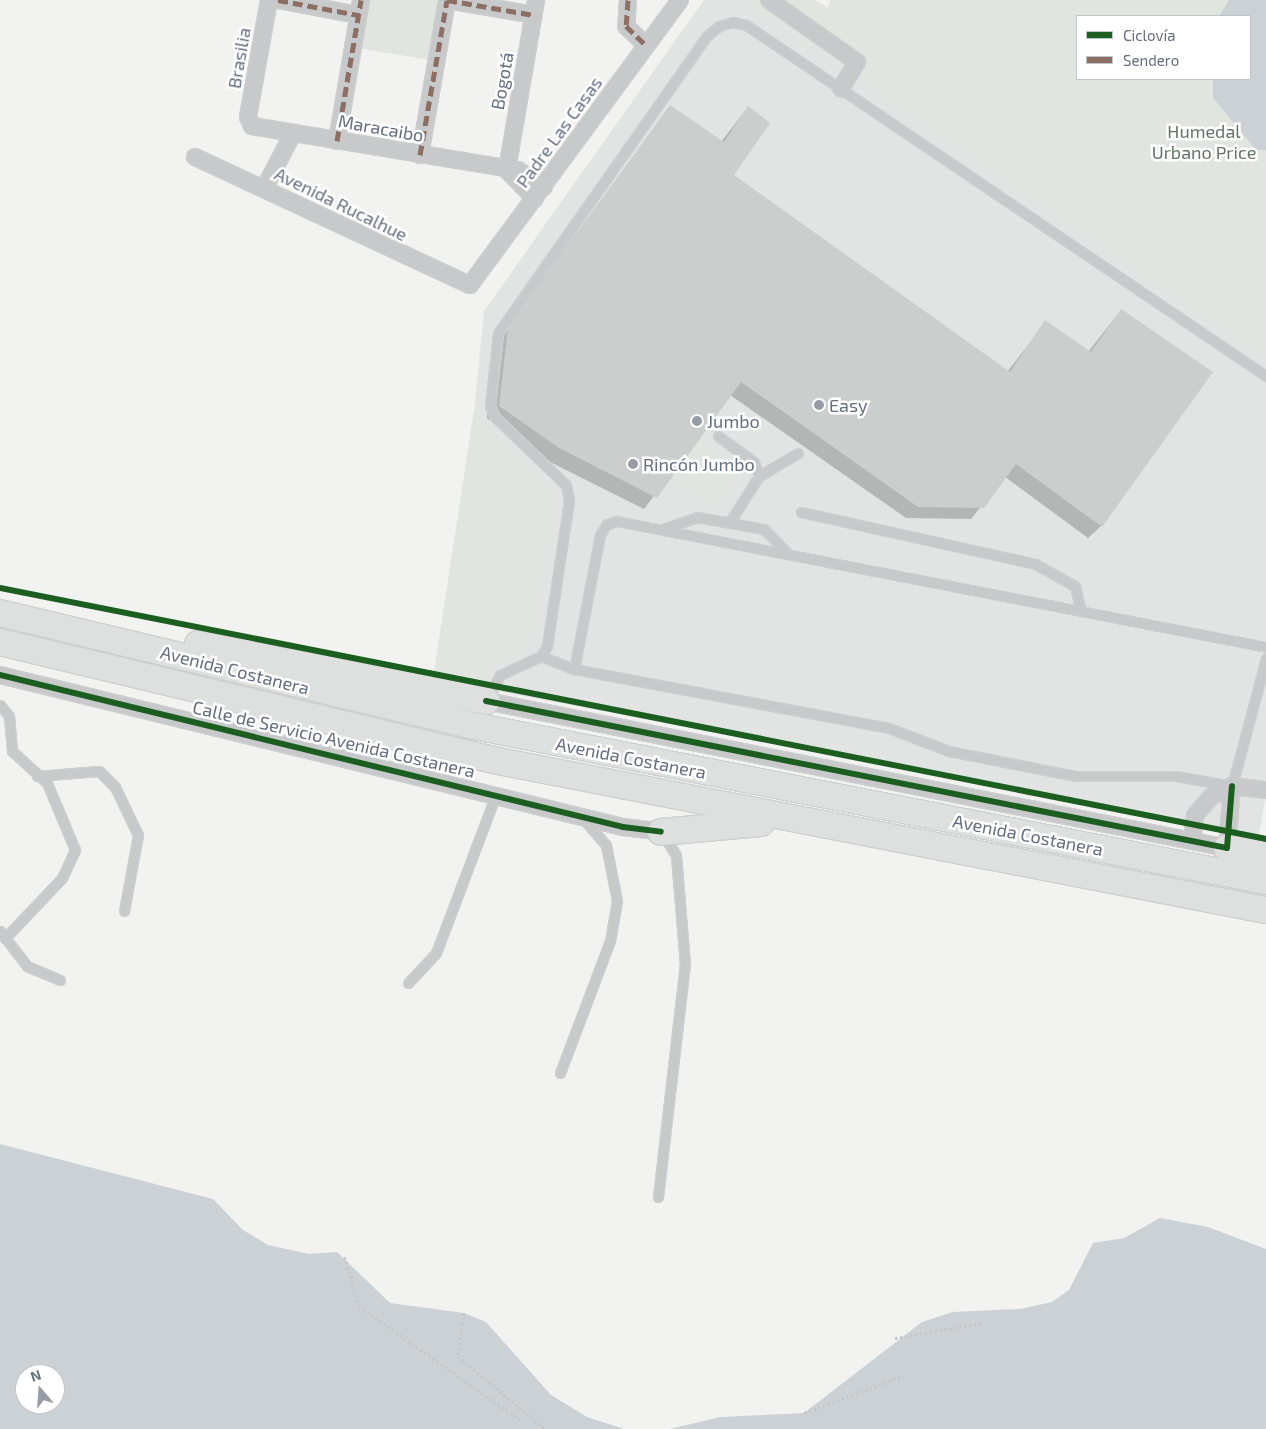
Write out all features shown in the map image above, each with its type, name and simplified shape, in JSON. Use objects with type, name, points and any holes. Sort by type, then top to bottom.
[{"type":"main road","name":"Avenida Costanera","points":[[0,613],[504,733],[1266,881]]},
{"type":"main road","points":[[51,625],[216,648],[486,701]]},
{"type":"main road","name":"Avenida Costanera","points":[[0,642],[452,750],[814,824],[1266,910]]},
{"type":"main road","points":[[661,832],[751,824],[814,824]]},
{"type":"main road","points":[[1228,848],[1266,854]]},
{"type":"street","name":"Brasilia","points":[[250,124],[269,0]]},
{"type":"street","points":[[278,0],[359,7],[337,141]]},
{"type":"street","points":[[420,155],[447,0],[535,7]]},
{"type":"street","points":[[628,0],[626,26],[646,45]]},
{"type":"street","name":"Padre Las Casas","points":[[470,285],[540,193],[680,0]]},
{"type":"street","points":[[769,0],[857,62],[841,89]]},
{"type":"street","name":"Bogotá","points":[[506,170],[535,7]]},
{"type":"street","name":"Maracaibo","points":[[250,124],[506,170]]},
{"type":"street","points":[[264,189],[294,133]]},
{"type":"street","name":"Avenida Rucalhue","points":[[195,157],[470,285]]},
{"type":"street","points":[[506,170],[540,193]]},
{"type":"street","name":"Calle de Servicio Avenida Costanera","points":[[0,675],[661,832]]},
{"type":"street","points":[[486,701],[1228,848],[1232,786]]},
{"type":"street","points":[[1192,841],[1195,815],[1211,797],[1232,786],[1266,790]]},
{"type":"lane","points":[[486,701],[500,675],[541,656],[547,646],[569,500],[566,485],[495,417],[490,406],[498,333],[506,316],[707,36],[718,26],[733,22],[746,25],[1266,376]]},
{"type":"lane","points":[[718,436],[754,462],[759,476]]},
{"type":"lane","points":[[729,523],[759,476],[798,453]]},
{"type":"lane","points":[[801,512],[1035,564],[1075,586],[1081,611]]},
{"type":"lane","points":[[661,530],[697,517],[764,529],[788,554]]},
{"type":"lane","points":[[574,669],[606,525],[616,521],[1266,647]]},
{"type":"lane","points":[[541,656],[574,669],[889,728],[949,751],[1075,776],[1176,776],[1232,786],[1266,658]]},
{"type":"lane","points":[[0,705],[8,716],[12,751],[37,776],[47,783],[64,816],[75,850],[62,878],[2,934],[27,966],[60,980]]},
{"type":"lane","points":[[37,776],[99,771],[115,787],[138,835],[124,911]]},
{"type":"lane","points":[[408,983],[436,954],[496,794]]},
{"type":"lane","points":[[560,809],[590,823],[606,845],[617,901],[610,941],[560,1073]]},
{"type":"lane","points":[[658,1197],[685,966],[676,855],[661,832]]},
{"type":"path","points":[[345,1257],[359,1306],[520,1420]]},
{"type":"path","points":[[464,1313],[458,1356],[545,1429]]},
{"type":"path","points":[[895,1338],[982,1323]]},
{"type":"path","points":[[804,1413],[900,1377]]},
{"type":"shaded area","points":[[704,0],[746,0],[1266,357],[1266,794],[1259,835],[433,679],[474,411],[484,311]]},
{"type":"shaded area","points":[[1229,0],[1266,0],[1266,150],[1256,150],[1213,98],[1213,80],[1251,80],[1251,15],[1220,15]]},
{"type":"shaded area","points":[[0,1144],[213,1199],[243,1230],[268,1245],[309,1254],[337,1252],[390,1303],[464,1313],[486,1322],[551,1395],[587,1417],[624,1429],[0,1429]]},
{"type":"shaded area","points":[[1160,1218],[1208,1227],[1266,1249],[1266,1429],[670,1429],[720,1417],[804,1413],[922,1322],[953,1312],[1020,1309],[1052,1302],[1069,1290],[1093,1243],[1124,1238]]},
{"type":"green space","points":[[367,0],[441,0],[430,60],[358,48]]},
{"type":"green space","name":"Humedal Urbano Price","points":[[746,0],[815,0],[828,8],[830,0],[1266,0],[1266,357]]},
{"type":"green space","points":[[474,411],[550,487],[555,500],[529,644],[518,654],[492,664],[482,688],[433,679]]},
{"type":"green space","points":[[699,439],[735,464],[735,476],[716,504],[709,505],[671,479]]},
{"type":"building","points":[[670,105],[724,142],[748,106],[770,123],[734,175],[1010,372],[1045,320],[1091,352],[1121,309],[1213,372],[1102,527],[1016,464],[984,508],[918,507],[741,382],[657,498],[559,448],[499,406],[508,328]]},
{"type":"marked path","points":[[278,0],[358,15]]},
{"type":"marked path","points":[[337,141],[361,0]]},
{"type":"marked path","points":[[447,0],[534,15]]},
{"type":"marked path","points":[[420,155],[447,0]]},
{"type":"marked path","points":[[628,0],[626,26],[646,45]]},
{"type":"cycle path","points":[[0,588],[1266,839]]},
{"type":"cycle path","points":[[0,675],[623,827],[661,832]]},
{"type":"cycle path","points":[[486,701],[1227,848],[1232,786]]},
{"type":"place","name":"Easy","points":[[819,405]]},
{"type":"place","name":"Jumbo","points":[[697,421]]},
{"type":"place","name":"Rincón Jumbo","points":[[633,464]]}]
